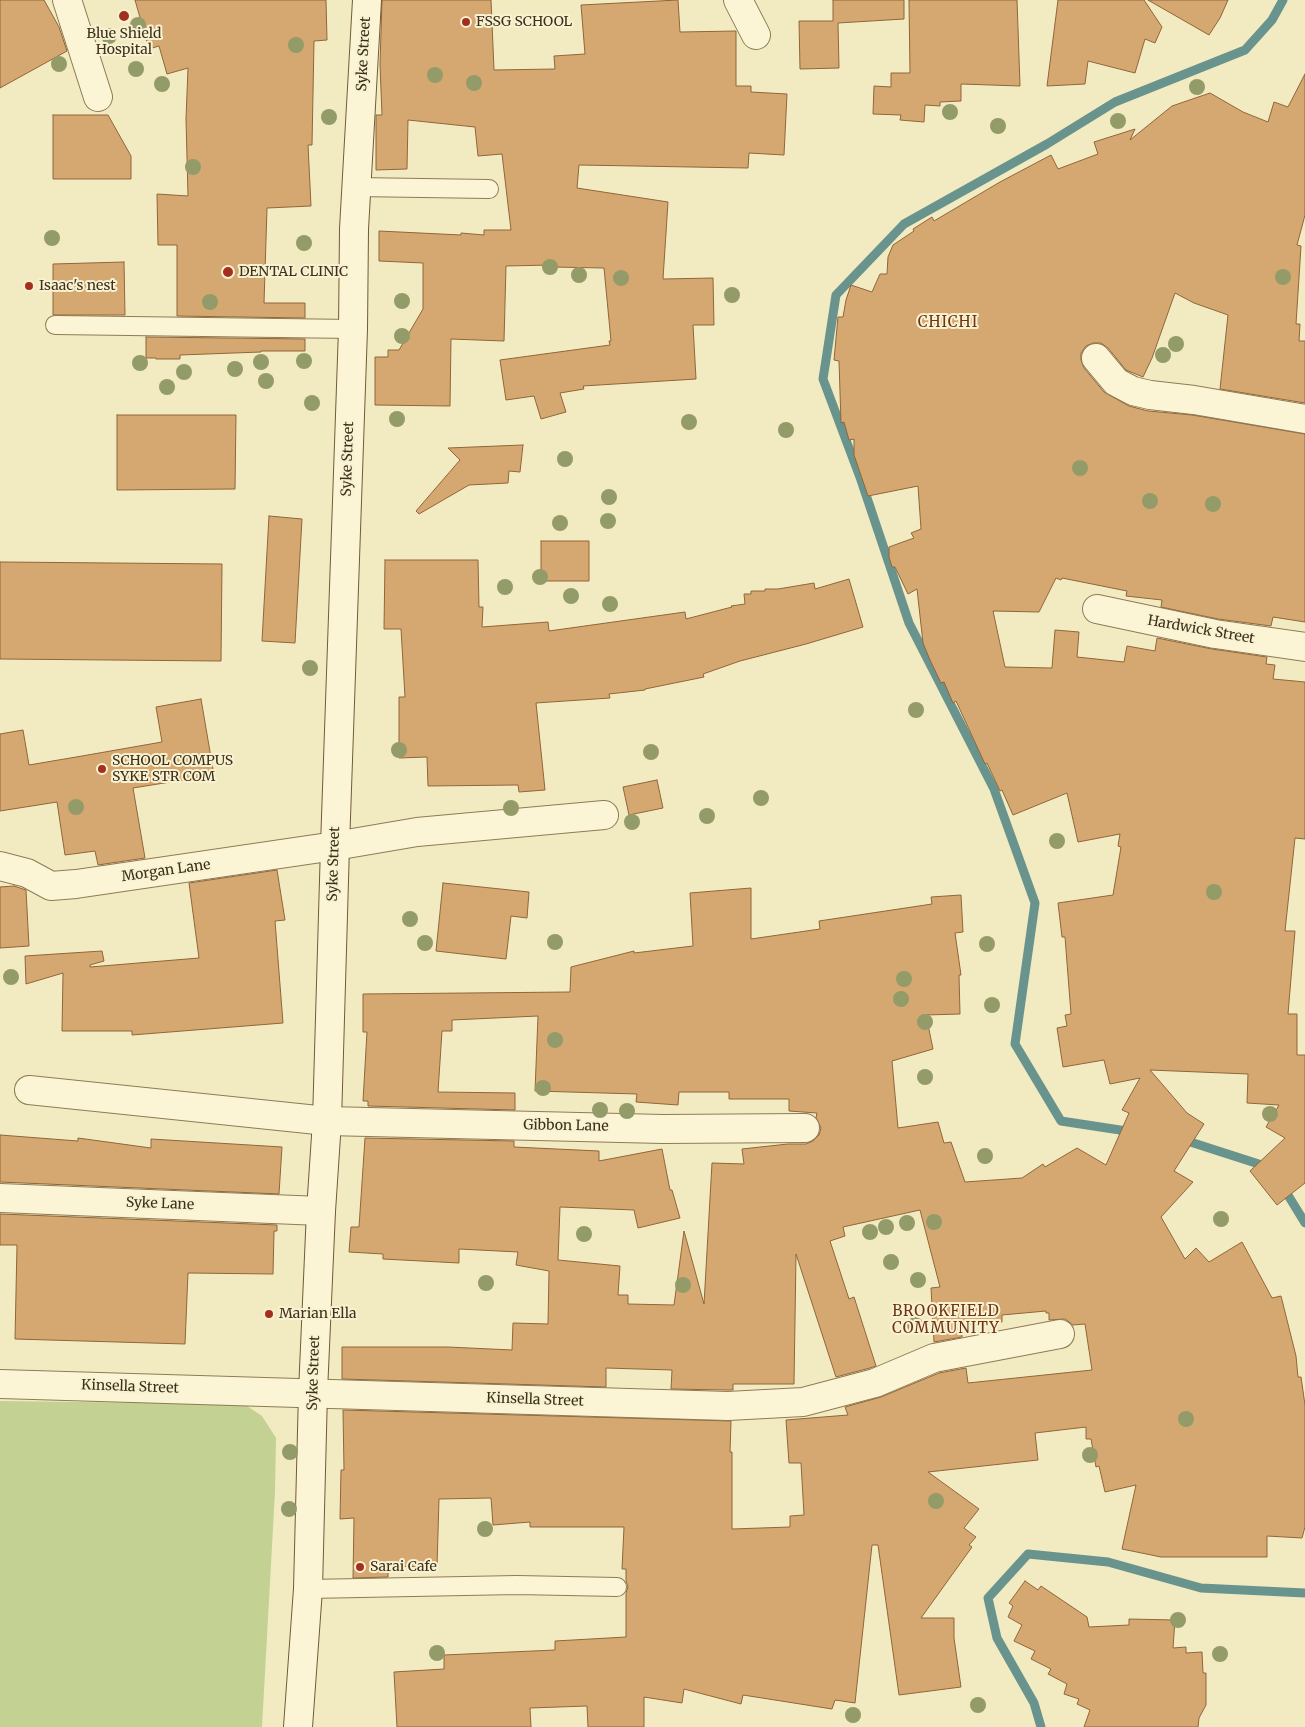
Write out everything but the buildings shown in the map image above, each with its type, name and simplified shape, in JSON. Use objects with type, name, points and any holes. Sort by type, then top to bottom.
[{"type":"street","points":[[67,0],[98,97]]},
{"type":"street","name":"Syke Street","points":[[298,1727],[308,1589],[320,1211],[327,1121],[354,229],[367,0]]},
{"type":"street","points":[[738,0],[756,35]]},
{"type":"street","points":[[1096,358],[1116,382],[1133,391],[1305,419]]},
{"type":"street","name":"Hardwick Street","points":[[1097,609],[1215,634],[1305,646]]},
{"type":"street","name":"Morgan Lane","points":[[0,866],[27,873],[51,886],[76,884],[417,832],[604,815]]},
{"type":"street","name":"Gibbon Lane","points":[[29,1090],[327,1121],[663,1128],[805,1128]]},
{"type":"street","name":"Syke Lane","points":[[0,1198],[320,1211]]},
{"type":"street","name":"Kinsella Street","points":[[0,1384],[728,1406],[803,1402],[876,1383],[934,1358],[1060,1334]]},
{"type":"lane","points":[[356,187],[489,189]]},
{"type":"lane","points":[[55,324],[352,328]]},
{"type":"lane","points":[[308,1589],[517,1586],[617,1587]]},
{"type":"green space","points":[[0,1401],[244,1404],[262,1416],[276,1438],[275,1492],[262,1727],[0,1727]]},
{"type":"waterway","points":[[1133,1132],[1061,1121],[1015,1044],[1035,903],[994,789],[909,623],[861,480],[823,379],[836,295],[904,224],[1047,144],[1115,102],[1245,50],[1272,20],[1283,0]]},
{"type":"waterway","points":[[1181,1139],[1268,1167]]},
{"type":"waterway","points":[[1283,1187],[1305,1223]]},
{"type":"waterway","points":[[1041,1727],[1034,1703],[997,1638],[988,1598],[1028,1554],[1108,1562],[1201,1588],[1305,1593]]},
{"type":"place","name":"Blue Shield Hospital","points":[[124,16]]},
{"type":"place","name":"FSSG SCHOOL","points":[[466,22]]},
{"type":"place","name":"DENTAL CLINIC","points":[[228,272]]},
{"type":"place","name":"Isaac's nest","points":[[29,286]]},
{"type":"place","name":"SCHOOL COMPUS SYKE STR COM","points":[[102,769]]},
{"type":"place","name":"Marian Ella","points":[[269,1314]]},
{"type":"place","name":"Sarai Cafe","points":[[360,1567]]},
{"type":"district","name":"CHICHI","points":[[948,323]]},
{"type":"district","name":"BROOKFIELD COMMUNITY","points":[[946,1320]]}]
